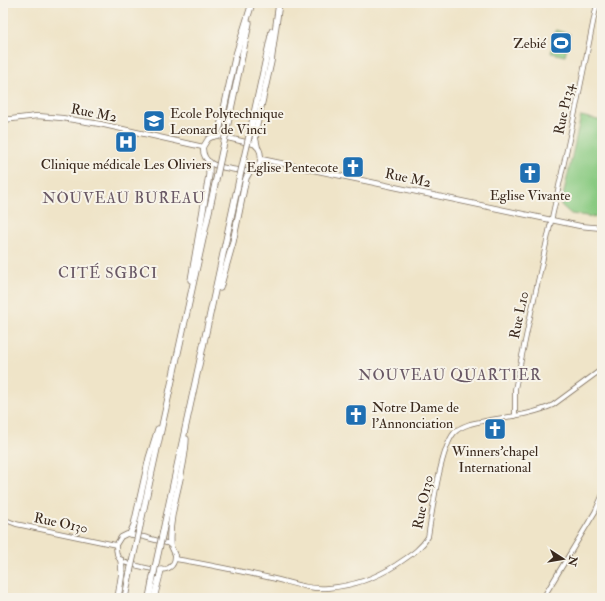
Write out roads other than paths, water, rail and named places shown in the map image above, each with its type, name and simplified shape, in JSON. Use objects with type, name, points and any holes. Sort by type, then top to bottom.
[{"type":"highway","points":[[125,598],[253,3]]},
{"type":"highway","points":[[214,136],[220,127],[235,58],[253,3]]},
{"type":"highway","points":[[149,598],[278,3]]},
{"type":"highway","points":[[257,146],[255,137],[256,129],[271,62],[278,3]]},
{"type":"highway","points":[[184,323],[196,243],[209,175],[209,162]]},
{"type":"highway","points":[[208,329],[233,242],[246,178],[250,171]]},
{"type":"highway","points":[[130,534],[134,525],[149,458],[166,404]]},
{"type":"highway","points":[[170,544],[169,531],[186,454],[186,427]]},
{"type":"highway","points":[[118,598],[122,572],[121,560]]},
{"type":"highway","points":[[154,598],[161,570]]},
{"type":"main road","name":"Rue M2","points":[[3,120],[37,116],[62,118],[100,124],[203,147]]},
{"type":"main road","points":[[214,136],[250,142],[257,146],[260,150],[261,159],[258,165],[250,171],[244,172],[217,166],[209,162],[204,157],[203,147],[208,139],[214,136]]},
{"type":"main road","name":"Rue M2","points":[[261,159],[580,226],[602,228]]},
{"type":"street","name":"Rue P134","points":[[551,220],[597,3]]},
{"type":"street","name":"Rue L10","points":[[515,416],[515,390],[551,220]]},
{"type":"street","name":"Rue O130","points":[[175,559],[217,566],[303,586],[327,588],[348,585],[366,580],[390,569],[415,552],[423,545],[428,537],[441,469],[450,438],[455,432],[470,424],[530,413],[553,405],[595,373],[602,371]]},
{"type":"street","points":[[543,598],[595,512],[602,496]]},
{"type":"street","name":"Rue O130","points":[[3,518],[16,524],[116,545]]},
{"type":"street","points":[[130,534],[155,539],[170,544],[174,551],[175,559],[170,566],[161,570],[126,563],[117,555],[116,545],[121,537],[130,534]]},
{"type":"place","name":"Zebié","points":[[561,43]]},
{"type":"place","name":"Ecole Polytechnique Leonard de Vinci","points":[[154,121]]},
{"type":"place","name":"Clinique médicale Les Oliviers","points":[[126,142]]},
{"type":"place","name":"Eglise Pentecote","points":[[353,167]]},
{"type":"place","name":"Eglise Vivante","points":[[530,173]]},
{"type":"place","name":"Notre Dame de l’Annonciation","points":[[356,415]]},
{"type":"place","name":"Winners'chapel International","points":[[495,429]]},
{"type":"district","name":"NOUVEAU BUREAU","points":[[124,198]]},
{"type":"district","name":"CITÉ SGBCI","points":[[108,273]]},
{"type":"district","name":"NOUVEAU QUARTIER","points":[[450,375]]}]
